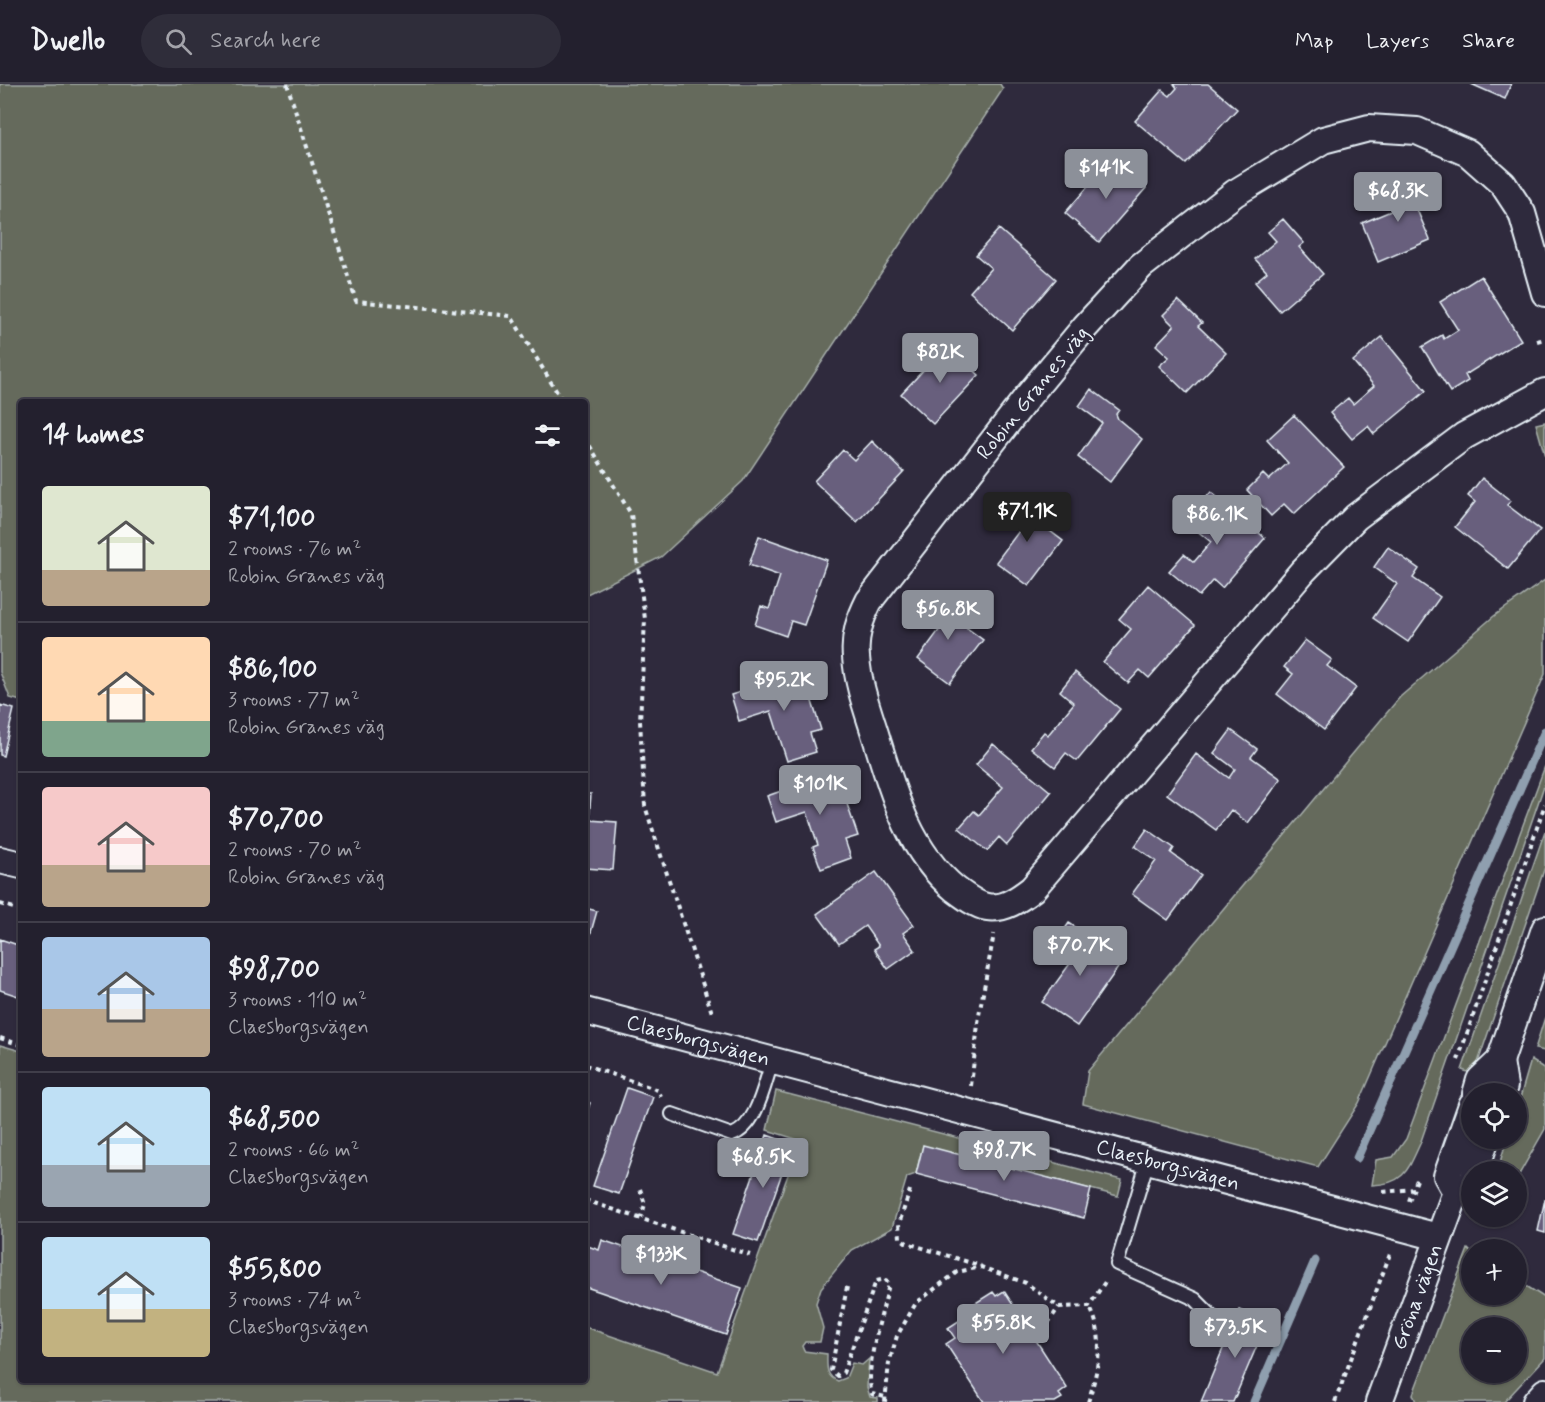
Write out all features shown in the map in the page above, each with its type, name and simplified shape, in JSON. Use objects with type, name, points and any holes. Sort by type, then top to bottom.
[{"type":"street","name":"Robin Granes väg","points":[[1545,292],[1522,213],[1503,184],[1468,153],[1417,131],[1378,128],[1369,128],[1323,140],[1282,163],[1209,211],[1141,266],[1084,327],[1028,396],[869,601],[858,624],[856,656],[860,685],[905,823],[920,851],[939,876],[963,895],[987,907],[1012,904],[1032,889],[1303,572],[1356,517],[1464,436],[1545,392]]},
{"type":"street","points":[[0,860],[18,864]]},
{"type":"street","points":[[1504,1083],[1500,1062],[1545,929]]},
{"type":"street","name":"Claesborgsvägen","points":[[588,1012],[1438,1237]]},
{"type":"street","points":[[1479,1083],[1500,1062]]},
{"type":"street","name":"Gröna vägen","points":[[1461,1136],[1447,1176],[1461,1185]]},
{"type":"street","name":"Gröna vägen","points":[[1379,1402],[1438,1237],[1461,1193]]},
{"type":"street","points":[[1536,1402],[1545,1392]]},
{"type":"lane","points":[[672,1114],[732,1135],[742,1131],[751,1119],[773,1059]]},
{"type":"lane","points":[[1148,1160],[1117,1264],[1195,1299],[1211,1315],[1210,1331]]},
{"type":"path","points":[[287,84],[356,301],[511,316],[561,399]]},
{"type":"path","points":[[1537,341],[1545,339]]},
{"type":"path","points":[[588,443],[631,514],[645,619],[639,721],[645,806],[716,1026]]},
{"type":"path","points":[[1455,1070],[1545,804]]},
{"type":"path","points":[[0,904],[18,909]]},
{"type":"path","points":[[970,1093],[979,1015],[994,932]]},
{"type":"path","points":[[0,1038],[18,1044]]},
{"type":"path","points":[[588,1066],[658,1090],[672,1114]]},
{"type":"path","points":[[1411,1196],[1422,1166]]},
{"type":"path","points":[[640,1189],[645,1203],[641,1218]]},
{"type":"path","points":[[910,1190],[899,1224],[900,1238],[907,1244],[1026,1283],[1059,1307],[1089,1306]]},
{"type":"path","points":[[588,1201],[750,1255]]},
{"type":"path","points":[[1335,1402],[1389,1258]]},
{"type":"path","points":[[1089,1306],[1117,1264]]},
{"type":"path","points":[[847,1287],[831,1370],[838,1376],[843,1373],[876,1281],[885,1280],[889,1284],[873,1359],[870,1387],[873,1394],[885,1399],[897,1336],[916,1303],[957,1272],[981,1267]]},
{"type":"path","points":[[1088,1402],[1098,1369],[1099,1343],[1096,1318],[1089,1306]]},
{"type":"path","points":[[1048,1323],[1059,1307]]},
{"type":"green space","points":[[0,84],[1000,84],[1003,89],[743,481],[661,557],[588,594],[588,399],[18,399],[18,700],[10,698],[0,672]]},
{"type":"green space","points":[[1545,422],[1545,456],[1536,424]]},
{"type":"green space","points":[[1545,580],[1545,674],[1359,1103],[1318,1167],[1083,1104],[1088,1071],[1400,697],[1494,616]]},
{"type":"green space","points":[[1545,766],[1545,783],[1420,1144],[1404,1174],[1391,1182],[1372,1185],[1376,1160],[1393,1157],[1406,1139]]},
{"type":"green space","points":[[1545,831],[1545,867],[1474,1074],[1462,1070]]},
{"type":"green space","points":[[1545,1017],[1545,1051],[1535,1049]]},
{"type":"green space","points":[[0,1045],[18,1050],[18,1383],[588,1383],[588,1328],[717,1372],[798,1147],[796,1139],[767,1130],[776,1091],[1122,1180],[1118,1196],[923,1146],[916,1174],[907,1177],[892,1228],[852,1250],[821,1288],[816,1303],[823,1328],[820,1342],[805,1342],[802,1346],[804,1351],[827,1354],[829,1373],[838,1381],[846,1378],[852,1363],[862,1365],[869,1359],[867,1387],[870,1397],[878,1398],[878,1402],[0,1402]]},
{"type":"green space","points":[[1531,1060],[1545,1069],[1545,1129],[1527,1161],[1500,1161],[1504,1149],[1527,1149],[1527,1083],[1524,1083]]},
{"type":"green space","points":[[1461,1267],[1461,1305],[1527,1305],[1527,1286],[1545,1298],[1545,1358],[1527,1377],[1527,1317],[1461,1317],[1461,1383],[1522,1383],[1504,1402],[1416,1402],[1413,1394]]},
{"type":"building","points":[[1174,84],[1208,84],[1237,109],[1186,164],[1135,121],[1162,90],[1170,96],[1177,88]]},
{"type":"building","points":[[1471,84],[1511,84],[1505,99]]},
{"type":"building","points":[[1112,159],[1146,188],[1099,242],[1065,213]]},
{"type":"building","points":[[1408,173],[1420,202],[1415,205],[1430,240],[1378,262],[1362,223],[1398,208],[1388,182]]},
{"type":"building","points":[[1283,219],[1304,243],[1299,247],[1323,274],[1280,311],[1255,282],[1267,272],[1255,259],[1276,241],[1268,232]]},
{"type":"building","points":[[999,229],[1056,279],[1012,330],[970,292],[991,268],[976,255]]},
{"type":"building","points":[[1481,276],[1521,340],[1465,375],[1468,381],[1450,392],[1422,347],[1442,335],[1444,339],[1458,330],[1440,302]]},
{"type":"building","points":[[1178,300],[1202,323],[1198,326],[1226,353],[1187,393],[1159,366],[1169,357],[1156,345],[1174,326],[1163,315]]},
{"type":"building","points":[[1382,337],[1426,391],[1374,434],[1368,426],[1352,439],[1330,413],[1348,398],[1353,404],[1374,386],[1353,361]]},
{"type":"building","points":[[947,345],[979,375],[933,424],[901,394]]},
{"type":"building","points":[[1091,389],[1119,410],[1116,414],[1118,419],[1142,439],[1110,482],[1078,457],[1102,423],[1079,406]]},
{"type":"building","points":[[1294,415],[1344,467],[1294,514],[1284,504],[1271,516],[1247,490],[1263,474],[1269,480],[1288,463],[1267,440]]},
{"type":"building","points":[[872,441],[904,472],[857,522],[814,481],[843,450],[854,460]]},
{"type":"building","points":[[1482,478],[1511,501],[1507,505],[1540,530],[1508,569],[1455,527],[1475,502],[1468,496]]},
{"type":"building","points":[[1211,492],[1265,538],[1222,588],[1213,580],[1199,596],[1169,571],[1184,554],[1194,562],[1211,542],[1185,521]]},
{"type":"building","points":[[1011,494],[1037,513],[1033,518],[1063,541],[1029,586],[996,562],[1022,527],[999,509]]},
{"type":"building","points":[[759,536],[827,560],[804,625],[791,621],[786,636],[755,625],[761,606],[769,609],[780,576],[749,565]]},
{"type":"building","points":[[1388,547],[1419,569],[1413,578],[1440,597],[1408,642],[1373,618],[1397,584],[1374,567]]},
{"type":"building","points":[[1148,585],[1195,625],[1149,678],[1140,670],[1128,683],[1103,662],[1131,629],[1119,619]]},
{"type":"building","points":[[932,593],[959,613],[955,619],[983,640],[950,683],[918,659],[943,625],[921,608]]},
{"type":"building","points":[[1305,640],[1332,660],[1327,666],[1356,688],[1324,730],[1277,694],[1293,674],[1284,667]]},
{"type":"building","points":[[1075,672],[1120,709],[1077,761],[1066,753],[1055,767],[1031,748],[1044,732],[1048,735],[1074,703],[1060,691]]},
{"type":"building","points":[[803,673],[821,730],[810,733],[816,752],[787,761],[771,711],[739,721],[731,695]]},
{"type":"building","points":[[0,705],[14,709],[3,756],[0,755]]},
{"type":"building","points":[[1231,730],[1257,749],[1251,757],[1281,779],[1248,823],[1231,810],[1216,830],[1167,794],[1196,754],[1229,778],[1235,769],[1214,753]]},
{"type":"building","points":[[993,744],[1051,792],[1007,845],[999,837],[987,851],[959,828],[974,811],[979,815],[1003,787],[976,765]]},
{"type":"building","points":[[836,772],[858,836],[845,840],[851,858],[821,869],[813,847],[818,845],[807,812],[776,822],[767,796]]},
{"type":"building","points":[[588,794],[591,794],[589,820],[617,822],[613,870],[588,868]]},
{"type":"building","points":[[1147,829],[1174,848],[1171,853],[1201,875],[1168,920],[1132,894],[1156,861],[1135,846]]},
{"type":"building","points":[[876,872],[914,925],[903,933],[915,950],[888,969],[874,949],[879,946],[865,926],[839,944],[817,914]]},
{"type":"building","points":[[588,909],[597,911],[588,942]]},
{"type":"building","points":[[1069,923],[1095,940],[1092,945],[1120,965],[1077,1026],[1042,1002],[1077,954],[1057,940]]},
{"type":"building","points":[[0,939],[18,945],[18,996],[0,990]]},
{"type":"building","points":[[627,1088],[653,1097],[619,1194],[593,1186]]},
{"type":"building","points":[[767,1135],[792,1144],[758,1242],[733,1234]]},
{"type":"building","points":[[923,1145],[1091,1189],[1084,1218],[916,1174]]},
{"type":"building","points":[[1545,1199],[1545,1233],[1538,1231]]},
{"type":"building","points":[[602,1240],[742,1288],[726,1335],[588,1288],[588,1246],[599,1250]]},
{"type":"building","points":[[1004,1291],[1067,1388],[1059,1394],[1062,1398],[1055,1402],[984,1402],[946,1344],[955,1338],[948,1328],[977,1309],[974,1304],[993,1292],[996,1296]]},
{"type":"building","points":[[1239,1310],[1267,1322],[1233,1402],[1201,1402]]},
{"type":"waterway","points":[[1357,1158],[1545,731]]},
{"type":"waterway","points":[[1254,1402],[1315,1261]]}]
